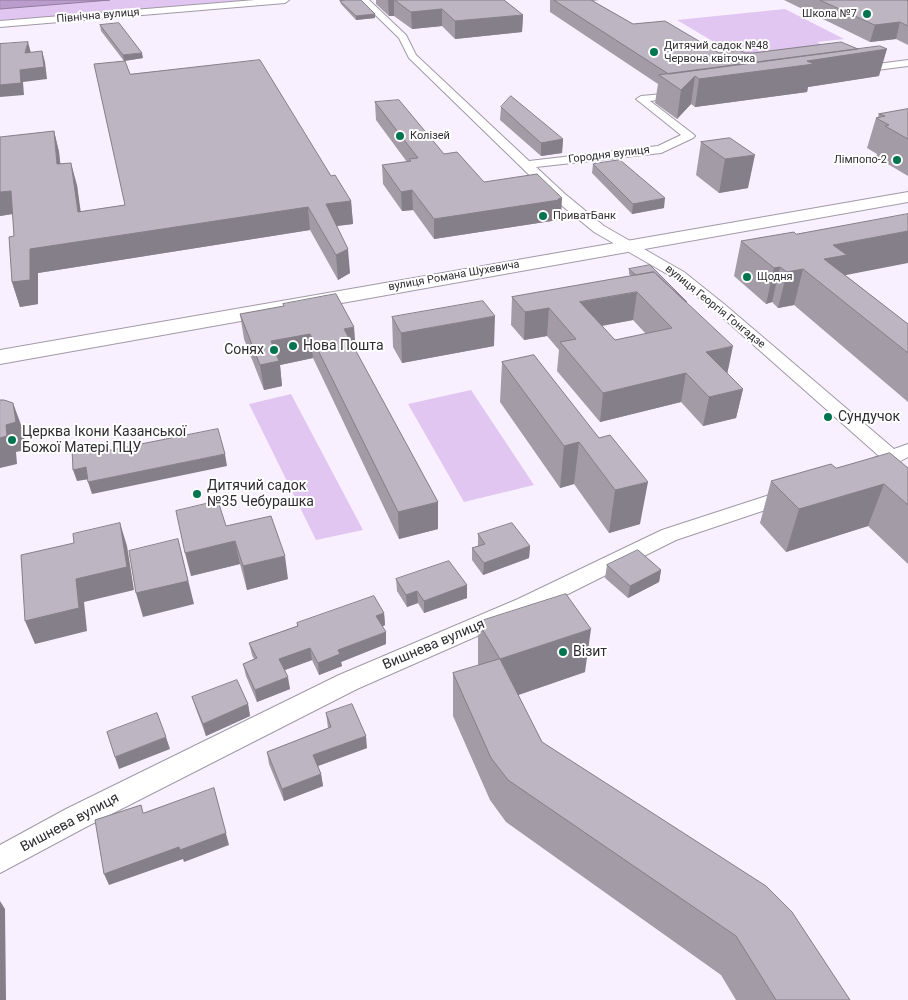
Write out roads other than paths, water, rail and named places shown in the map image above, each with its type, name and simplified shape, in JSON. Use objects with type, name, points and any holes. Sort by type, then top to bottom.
[{"type":"main road","name":"вулиця Романа Шухевича","points":[[0,357],[908,197]]},
{"type":"street","name":"Північна вулиця","points":[[0,24],[285,0]]},
{"type":"street","name":"вулиця Георгія Гонгадзе","points":[[364,0],[403,37],[412,56],[525,165],[593,223],[626,246],[656,260],[685,280],[899,454]]},
{"type":"street","points":[[844,72],[908,63]]},
{"type":"street","name":"Городня вулиця","points":[[525,165],[661,149],[689,136],[641,99],[696,92]]},
{"type":"street","points":[[847,475],[866,469],[899,454]]},
{"type":"street","name":"Вишнева вулиця","points":[[0,860],[76,818],[348,682],[526,606],[558,588],[668,535],[810,488]]},
{"type":"place","name":"Школа №7","points":[[867,14]]},
{"type":"place","name":"Дитячий садок №48 Червона квіточка","points":[[654,52]]},
{"type":"place","name":"Колізей","points":[[400,136]]},
{"type":"place","name":"Лімпопо-2","points":[[897,160]]},
{"type":"place","name":"ПриватБанк","points":[[543,216]]},
{"type":"place","name":"Щодня","points":[[747,277]]},
{"type":"place","name":"Нова Пошта","points":[[293,346]]},
{"type":"place","name":"Сонях","points":[[274,350]]},
{"type":"place","name":"Сундучок","points":[[828,417]]},
{"type":"place","name":"Церква Ікони Казанської Божої Матері ПЦУ","points":[[12,440]]},
{"type":"place","name":"Дитячий садок №35 Чебурашка","points":[[197,494]]},
{"type":"place","name":"Візит","points":[[563,652]]}]
